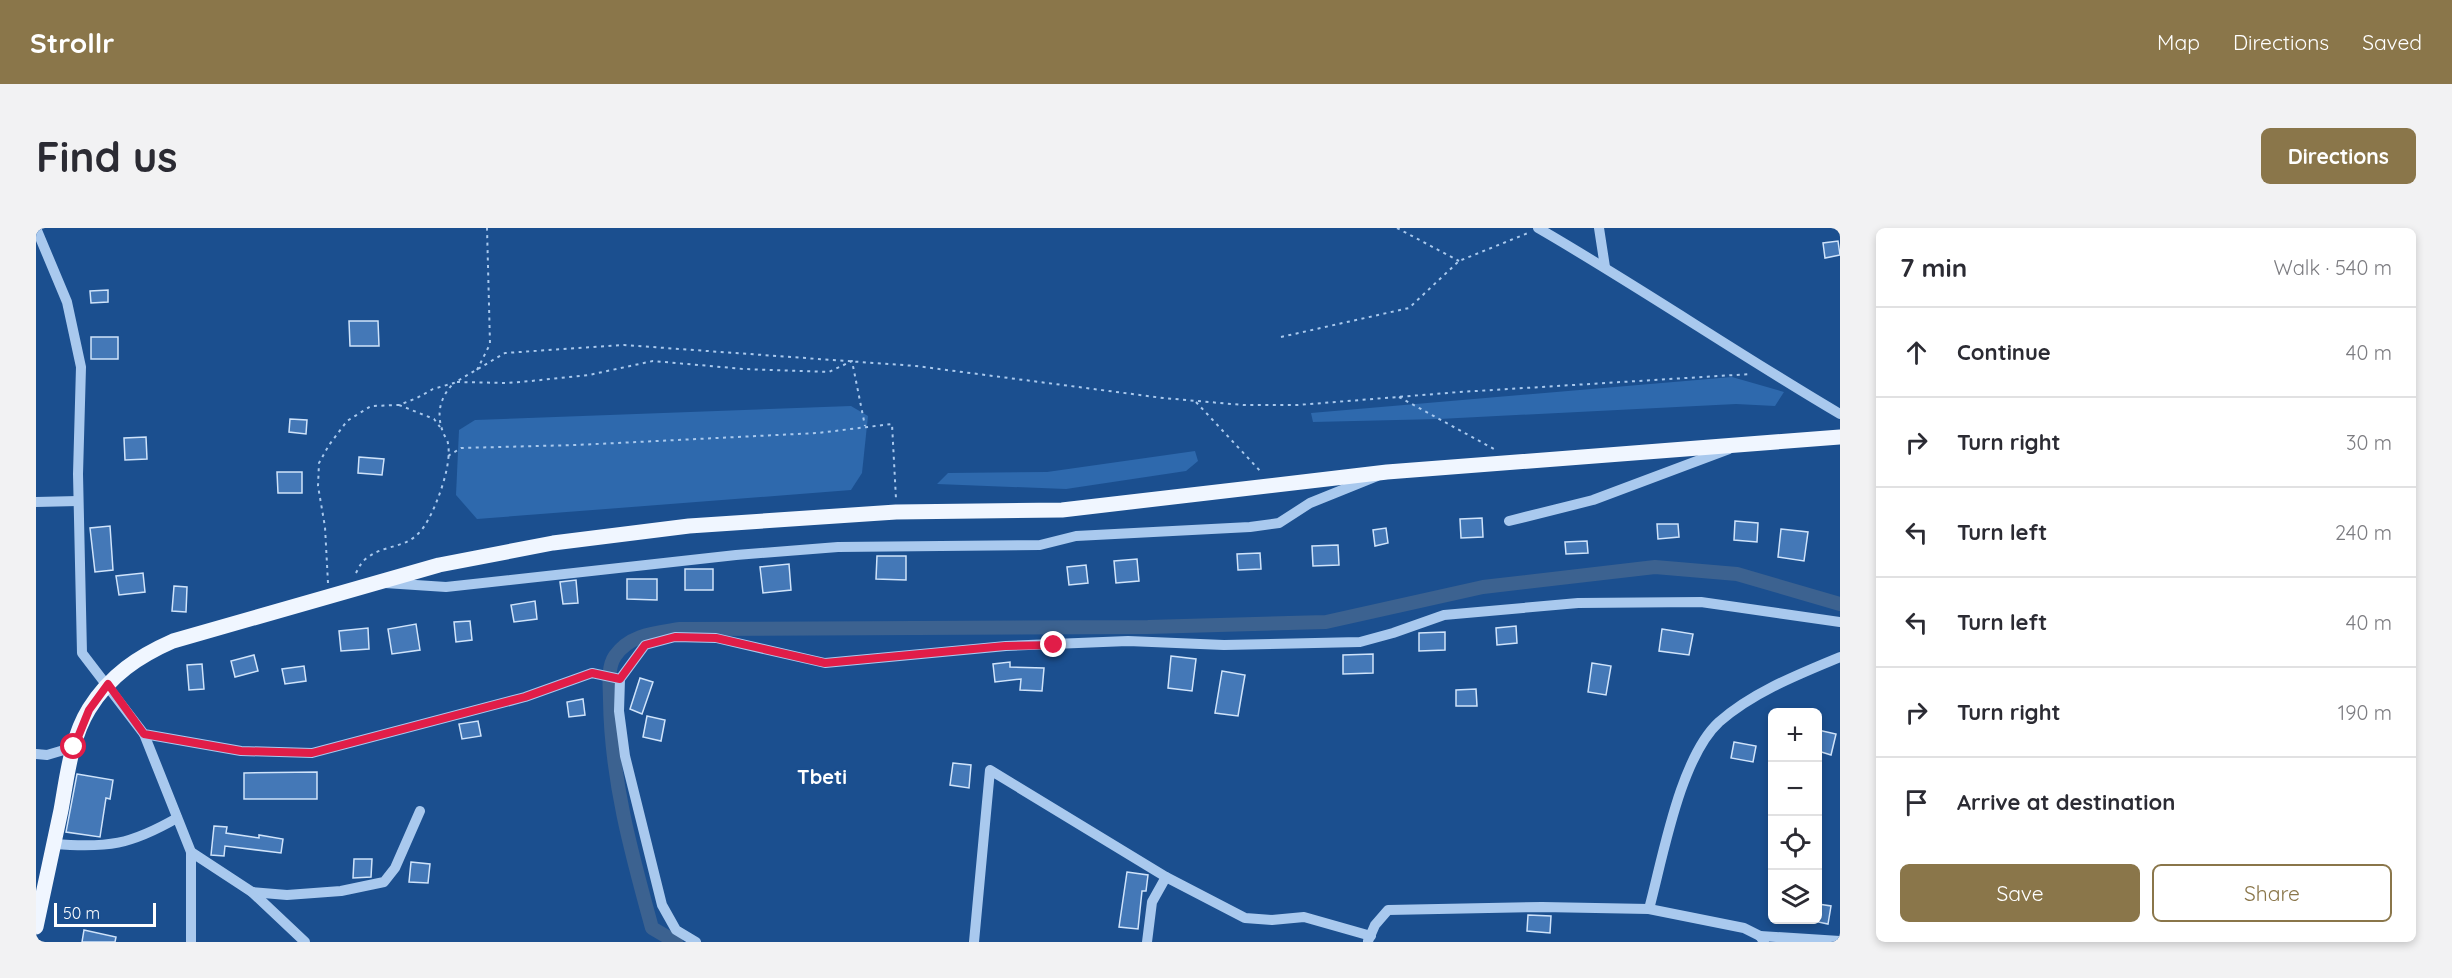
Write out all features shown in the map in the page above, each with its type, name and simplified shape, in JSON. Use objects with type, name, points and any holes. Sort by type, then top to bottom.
[{"type":"main road","points":[[36,927],[74,747],[89,710],[108,684],[143,654],[173,640],[345,590],[439,565],[553,543],[689,526],[896,512],[1062,510],[1387,472],[1840,437]]},
{"type":"street","points":[[36,228],[67,302],[81,367],[78,501],[82,653],[108,684],[144,734],[191,852],[191,942]]},
{"type":"street","points":[[1538,228],[1605,267],[1771,373],[1840,414]]},
{"type":"street","points":[[1599,228],[1605,267]]},
{"type":"street","points":[[1509,520],[1593,500],[1738,446]]},
{"type":"street","points":[[373,583],[446,587],[747,554],[838,547],[1040,545],[1076,536],[1250,528],[1279,524],[1310,503],[1387,472]]},
{"type":"street","points":[[36,502],[78,501]]},
{"type":"street","points":[[696,942],[676,930],[662,905],[625,756],[619,711],[620,679],[645,645],[675,637],[716,638],[825,663],[1005,646],[1128,641],[1224,645],[1360,642],[1444,615],[1578,603],[1701,602],[1840,622]]},
{"type":"street","points":[[1649,909],[1683,783],[1698,748],[1718,723],[1741,705],[1806,671],[1840,657]]},
{"type":"street","points":[[144,734],[241,751],[312,753],[525,697],[592,673],[620,679]]},
{"type":"street","points":[[36,754],[47,755],[74,747]]},
{"type":"street","points":[[974,942],[990,770],[1166,878],[1245,918],[1272,920],[1304,917],[1369,939],[1375,926],[1388,910],[1542,907],[1649,909],[1744,928],[1762,939],[1840,941]]},
{"type":"street","points":[[252,892],[287,895],[341,891],[384,882],[395,868],[420,811]]},
{"type":"street","points":[[54,844],[90,846],[118,844],[155,830],[177,818]]},
{"type":"street","points":[[191,852],[252,892],[305,942]]},
{"type":"street","points":[[1148,942],[1152,902],[1166,878]]},
{"type":"path","points":[[477,370],[490,344],[487,228]]},
{"type":"path","points":[[1397,228],[1459,261]]},
{"type":"path","points":[[1281,337],[1409,308],[1459,261],[1538,228]]},
{"type":"path","points":[[329,595],[325,526],[318,486],[319,463],[347,421],[370,406],[399,405],[454,383],[506,353],[624,345],[852,361],[990,374],[1195,401],[1243,405],[1298,405],[1771,373]]},
{"type":"path","points":[[441,429],[439,410],[443,395],[454,383],[467,381],[508,383],[589,375],[653,361],[744,369],[829,372],[852,361]]},
{"type":"path","points":[[852,361],[865,426]]},
{"type":"path","points":[[1399,397],[1517,462]]},
{"type":"path","points":[[1195,401],[1274,486]]},
{"type":"path","points":[[345,590],[364,559],[408,542],[418,535],[428,520],[443,482],[448,443],[441,429],[434,419],[399,405]]},
{"type":"path","points":[[448,456],[460,448],[576,445],[818,433],[892,424],[896,512]]},
{"type":"shaded area","points":[[1732,377],[1784,392],[1775,406],[1736,404],[1439,419],[1313,422],[1311,413]]},
{"type":"shaded area","points":[[851,406],[868,416],[862,473],[851,490],[477,519],[456,495],[459,430],[475,420]]},
{"type":"shaded area","points":[[1195,451],[1198,461],[1186,471],[1066,489],[937,484],[948,473],[1047,472]]},
{"type":"building","points":[[1838,241],[1840,255],[1825,258],[1823,243]]},
{"type":"building","points":[[108,290],[108,302],[91,303],[90,291]]},
{"type":"building","points":[[349,321],[378,321],[379,346],[350,346]]},
{"type":"building","points":[[91,337],[118,337],[118,359],[91,359]]},
{"type":"building","points":[[290,419],[307,420],[306,434],[289,432]]},
{"type":"building","points":[[146,437],[147,459],[125,460],[124,438]]},
{"type":"building","points":[[359,457],[384,459],[382,475],[358,473]]},
{"type":"building","points":[[277,472],[302,472],[302,493],[278,493]]},
{"type":"building","points":[[1482,518],[1483,537],[1461,538],[1460,519]]},
{"type":"building","points":[[1735,521],[1758,523],[1757,542],[1734,540]]},
{"type":"building","points":[[1657,524],[1678,524],[1679,537],[1658,539]]},
{"type":"building","points":[[110,526],[113,570],[95,572],[90,528]]},
{"type":"building","points":[[1386,528],[1388,543],[1375,546],[1373,530]]},
{"type":"building","points":[[1781,529],[1808,532],[1804,561],[1778,557]]},
{"type":"building","points":[[1587,541],[1588,553],[1566,554],[1565,542]]},
{"type":"building","points":[[1338,545],[1339,565],[1313,566],[1312,546]]},
{"type":"building","points":[[1260,553],[1261,569],[1238,570],[1237,554]]},
{"type":"building","points":[[877,556],[906,556],[906,580],[876,579]]},
{"type":"building","points":[[1137,559],[1139,581],[1116,583],[1114,561]]},
{"type":"building","points":[[789,564],[791,590],[763,593],[760,567]]},
{"type":"building","points":[[1086,565],[1088,583],[1069,585],[1067,567]]},
{"type":"building","points":[[685,569],[713,569],[713,590],[685,590]]},
{"type":"building","points":[[143,573],[145,592],[119,595],[116,576]]},
{"type":"building","points":[[627,579],[657,579],[657,600],[627,599]]},
{"type":"building","points":[[576,580],[578,603],[563,604],[560,582]]},
{"type":"building","points":[[174,586],[187,587],[186,612],[172,611]]},
{"type":"building","points":[[535,601],[537,619],[514,622],[511,605]]},
{"type":"building","points":[[470,621],[472,640],[456,642],[454,622]]},
{"type":"building","points":[[416,624],[420,650],[392,654],[388,629]]},
{"type":"building","points":[[1516,626],[1517,643],[1497,645],[1496,628]]},
{"type":"building","points":[[368,628],[369,649],[341,651],[339,631]]},
{"type":"building","points":[[1662,629],[1693,634],[1689,655],[1659,651]]},
{"type":"building","points":[[1445,632],[1445,650],[1419,651],[1419,633]]},
{"type":"building","points":[[1373,654],[1373,673],[1343,674],[1343,655]]},
{"type":"building","points":[[254,655],[258,671],[235,677],[231,661]]},
{"type":"building","points":[[1171,656],[1196,659],[1192,691],[1168,688]]},
{"type":"building","points":[[1010,662],[1010,667],[1044,668],[1042,691],[1020,690],[1021,679],[995,682],[993,664]]},
{"type":"building","points":[[1592,663],[1611,666],[1606,695],[1588,692]]},
{"type":"building","points":[[202,664],[204,689],[189,690],[187,665]]},
{"type":"building","points":[[304,666],[306,681],[285,684],[282,669]]},
{"type":"building","points":[[1222,671],[1245,675],[1238,716],[1215,713]]},
{"type":"building","points":[[640,678],[653,682],[642,714],[630,709]]},
{"type":"building","points":[[1476,689],[1477,706],[1456,706],[1456,690]]},
{"type":"building","points":[[583,699],[585,715],[569,717],[567,702]]},
{"type":"building","points":[[647,716],[665,720],[661,741],[643,737]]},
{"type":"building","points":[[478,721],[481,736],[462,739],[459,724]]},
{"type":"building","points":[[1822,731],[1836,734],[1831,755],[1822,752]]},
{"type":"building","points":[[1734,742],[1756,746],[1753,762],[1731,758]]},
{"type":"building","points":[[953,763],[971,765],[969,788],[950,785]]},
{"type":"building","points":[[317,772],[317,799],[244,799],[244,773]]},
{"type":"building","points":[[77,774],[113,780],[110,799],[106,798],[100,837],[66,832]]},
{"type":"building","points":[[214,826],[227,827],[226,833],[283,839],[281,853],[225,846],[224,856],[211,855]]},
{"type":"building","points":[[354,859],[372,859],[371,877],[353,878]]},
{"type":"building","points":[[411,862],[430,864],[428,883],[409,882]]},
{"type":"building","points":[[1127,872],[1148,875],[1146,891],[1142,891],[1138,929],[1119,927]]},
{"type":"building","points":[[1822,905],[1831,906],[1828,924],[1822,923]]},
{"type":"building","points":[[1528,915],[1551,916],[1550,933],[1527,931]]},
{"type":"building","points":[[84,930],[116,937],[115,942],[82,942]]},
{"type":"waterway","points":[[676,942],[652,928],[630,843],[614,758],[610,700],[612,661],[628,643],[644,636],[680,629],[1148,627],[1326,622],[1483,587],[1655,567],[1737,574],[1840,604]]},
{"type":"district","name":"Tbeti","points":[[822,776]]},
{"type":"route","points":[[74,747],[89,710],[108,684],[144,734],[241,751],[312,753],[525,697],[592,673],[620,679],[645,645],[675,637],[716,638],[825,663],[1005,646],[1054,645]]}]
